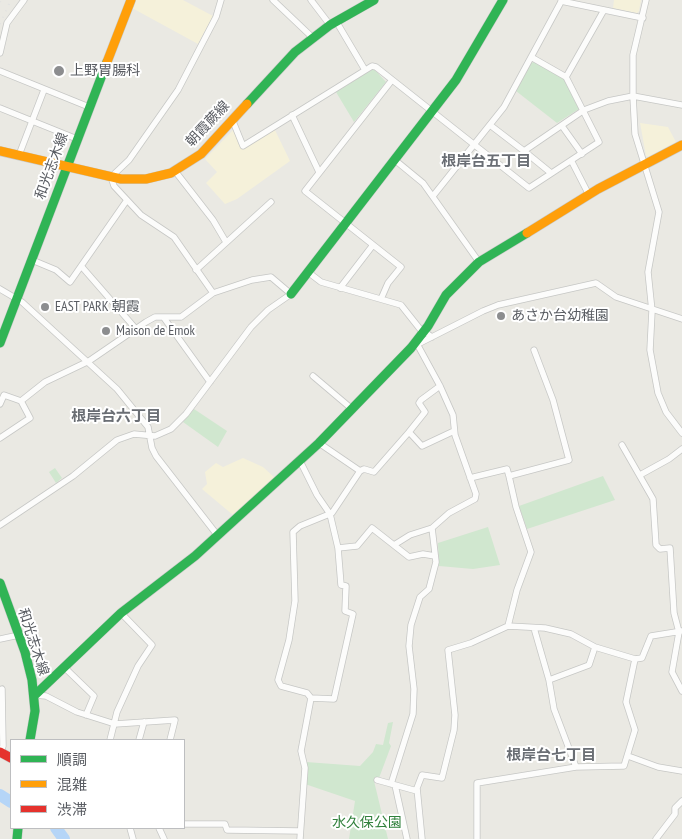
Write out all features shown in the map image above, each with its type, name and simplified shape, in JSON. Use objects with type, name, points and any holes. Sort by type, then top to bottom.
[{"type":"street","points":[[0,53],[7,23],[24,0]]},
{"type":"street","name":"和光志木線","points":[[0,343],[131,0]]},
{"type":"street","points":[[213,293],[174,238],[149,222],[114,186],[111,177],[128,160],[178,90],[216,17],[221,0]]},
{"type":"street","points":[[273,0],[312,37]]},
{"type":"street","points":[[311,0],[332,23],[365,70]]},
{"type":"street","name":"朝霞蕨線","points":[[0,151],[111,177],[146,179],[176,171],[201,154],[284,63],[312,37],[372,0]]},
{"type":"street","points":[[0,525],[73,476],[117,440],[134,434],[161,435],[172,429],[186,414],[251,327],[268,310],[291,294],[395,160],[469,61],[503,0]]},
{"type":"street","points":[[433,196],[504,106],[561,0],[643,18]]},
{"type":"street","points":[[646,0],[633,55],[633,96],[635,134],[659,212],[648,272],[652,310],[650,350],[658,393],[666,412],[682,433]]},
{"type":"street","points":[[566,77],[604,10]]},
{"type":"street","points":[[232,119],[243,146],[372,66],[376,67],[529,188],[572,162],[599,142],[566,77],[531,57]]},
{"type":"street","points":[[0,71],[89,107]]},
{"type":"street","points":[[382,299],[388,283],[401,267],[305,191],[392,80]]},
{"type":"street","points":[[19,155],[44,90]]},
{"type":"street","points":[[524,150],[584,110],[608,101],[633,96],[682,105]]},
{"type":"street","points":[[0,108],[77,139]]},
{"type":"street","points":[[292,114],[319,172]]},
{"type":"street","points":[[490,125],[524,150],[551,174]]},
{"type":"street","points":[[562,126],[582,154]]},
{"type":"street","points":[[428,334],[446,295],[479,262],[589,195],[682,144]]},
{"type":"street","points":[[395,160],[423,182],[479,262]]},
{"type":"street","points":[[572,162],[589,195]]},
{"type":"street","points":[[176,171],[213,220],[226,242]]},
{"type":"street","points":[[32,260],[56,270],[70,282],[127,200]]},
{"type":"street","points":[[196,270],[271,202]]},
{"type":"street","points":[[340,288],[373,245]]},
{"type":"street","points":[[82,267],[136,329]]},
{"type":"street","points":[[308,272],[321,282],[401,305],[420,329],[428,334]]},
{"type":"street","points":[[21,401],[45,382],[89,361],[155,317],[180,317],[213,293],[252,280],[271,277],[291,294]]},
{"type":"street","points":[[35,695],[121,613],[179,570],[300,461],[428,334],[498,305],[596,283],[616,297],[682,319]]},
{"type":"street","points":[[0,289],[17,298],[89,361],[117,389],[145,422],[156,456],[218,536]]},
{"type":"street","points":[[164,318],[210,382]]},
{"type":"street","points":[[394,545],[410,535],[432,528],[449,513],[475,499],[476,494],[454,432],[453,415],[417,343]]},
{"type":"street","points":[[509,476],[569,460],[553,400],[534,350]]},
{"type":"street","points":[[313,376],[352,408]]},
{"type":"street","points":[[300,839],[305,768],[302,751],[311,698],[307,693],[281,686],[278,680],[289,640],[296,601],[293,532],[300,526],[330,514],[360,471],[364,469],[374,472],[425,412],[420,403],[421,400],[440,386]]},
{"type":"street","points":[[0,404],[4,394],[21,401],[30,418],[0,438]]},
{"type":"street","points":[[409,432],[422,446],[454,432]]},
{"type":"street","points":[[319,443],[360,471]]},
{"type":"street","points":[[622,445],[653,499],[656,544],[660,549],[670,548],[674,613],[680,632],[672,672],[682,691]]},
{"type":"street","points":[[640,475],[669,459],[682,449]]},
{"type":"street","points":[[300,461],[317,495],[330,514],[338,548],[341,585],[346,586],[345,611],[353,614],[334,699],[311,698]]},
{"type":"street","points":[[470,478],[507,469],[516,507],[531,552],[517,590],[508,626]]},
{"type":"street","points":[[338,548],[357,546],[372,528],[408,557],[423,554],[435,556]]},
{"type":"street","points":[[407,839],[393,785],[413,714],[414,689],[409,646],[411,625],[420,597],[429,589],[436,562],[432,528]]},
{"type":"street","name":"和光志木線","points":[[0,583],[19,635],[35,695],[35,711],[30,739]]},
{"type":"street","points":[[110,739],[117,712],[136,670],[152,645],[121,613]]},
{"type":"street","points":[[422,839],[417,791],[422,775],[442,778],[454,730],[455,715],[448,650],[471,643],[508,626],[571,634],[595,646],[636,660],[642,658],[651,636],[680,632]]},
{"type":"street","points":[[534,628],[549,680],[554,709],[576,767]]},
{"type":"street","points":[[0,639],[19,635]]},
{"type":"street","points":[[549,680],[589,665],[595,646]]},
{"type":"street","points":[[477,839],[477,783],[576,767],[624,766],[635,730],[626,702],[636,660]]},
{"type":"street","points":[[64,667],[94,696],[86,715]]},
{"type":"street","points":[[0,690],[2,689],[3,737],[0,753]]},
{"type":"street","points":[[35,695],[46,696],[86,715],[114,724],[175,720],[170,739]]},
{"type":"street","points":[[139,739],[144,722]]},
{"type":"street","points":[[628,756],[658,767],[682,771]]},
{"type":"street","points":[[377,780],[417,791]]},
{"type":"street","points":[[656,839],[675,814],[675,808],[682,802]]},
{"type":"street","points":[[185,824],[225,824],[227,830],[300,831]]},
{"type":"shaded area","points":[[136,0],[183,0],[213,16],[198,44],[132,8]]},
{"type":"shaded area","points":[[614,0],[641,0],[639,11],[637,13],[613,8]]},
{"type":"shaded area","points":[[640,123],[668,127],[676,142],[648,157],[646,156]]},
{"type":"shaded area","points":[[274,128],[290,161],[237,199],[225,204],[206,183],[217,172],[205,159],[234,129],[243,149]]},
{"type":"shaded area","points":[[243,458],[263,467],[275,478],[233,515],[202,489],[207,484],[205,472],[216,463],[223,467]]},
{"type":"green space","points":[[534,62],[564,78],[580,107],[557,123],[516,91],[531,63]]},
{"type":"green space","points":[[371,70],[375,70],[386,82],[354,122],[336,92]]},
{"type":"green space","points":[[194,409],[227,431],[218,447],[183,422]]},
{"type":"green space","points":[[55,468],[62,478],[56,483],[49,472]]},
{"type":"green space","points":[[603,476],[615,500],[527,529],[519,506]]},
{"type":"green space","points":[[488,527],[500,565],[473,569],[439,566],[438,543]]},
{"type":"green space","name":"水久保公園","points":[[393,722],[389,743],[391,746],[379,778],[375,777],[374,781],[388,839],[349,839],[355,801],[305,784],[306,762],[360,766],[373,752],[376,744],[383,745],[388,723]]},
{"type":"waterway","points":[[0,795],[10,801]]},
{"type":"waterway","points":[[57,829],[64,839]]},
{"type":"railway","points":[[0,24],[11,0]]},
{"type":"traffic: fast","points":[[247,104],[295,52],[330,25],[374,0]]},
{"type":"traffic: fast","points":[[291,294],[456,80],[503,0]]},
{"type":"traffic: fast","points":[[0,343],[107,62]]},
{"type":"traffic: fast","points":[[35,695],[121,613],[195,556],[319,443],[411,348],[428,326],[446,295],[479,262],[527,233]]},
{"type":"traffic: fast","points":[[0,583],[25,652],[32,680],[35,711],[30,739]]},
{"type":"traffic: fast","points":[[17,839],[18,829]]},
{"type":"traffic: slow","points":[[107,62],[131,0]]},
{"type":"traffic: slow","points":[[0,151],[121,179],[146,179],[171,173],[201,154],[247,104]]},
{"type":"traffic: slow","points":[[527,233],[598,189],[682,145]]},
{"type":"traffic: jam","points":[[0,752],[10,757]]},
{"type":"place","name":"上野胃腸科","points":[[59,71]]},
{"type":"place","name":"EAST PARK 朝霞","points":[[45,307]]},
{"type":"place","name":"あさか台幼稚園","points":[[501,316]]},
{"type":"place","name":"Maison de Emok","points":[[106,331]]},
{"type":"district","name":"根岸台五丁目","points":[[486,162]]},
{"type":"district","name":"根岸台六丁目","points":[[116,417]]},
{"type":"district","name":"根岸台七丁目","points":[[551,756]]}]
